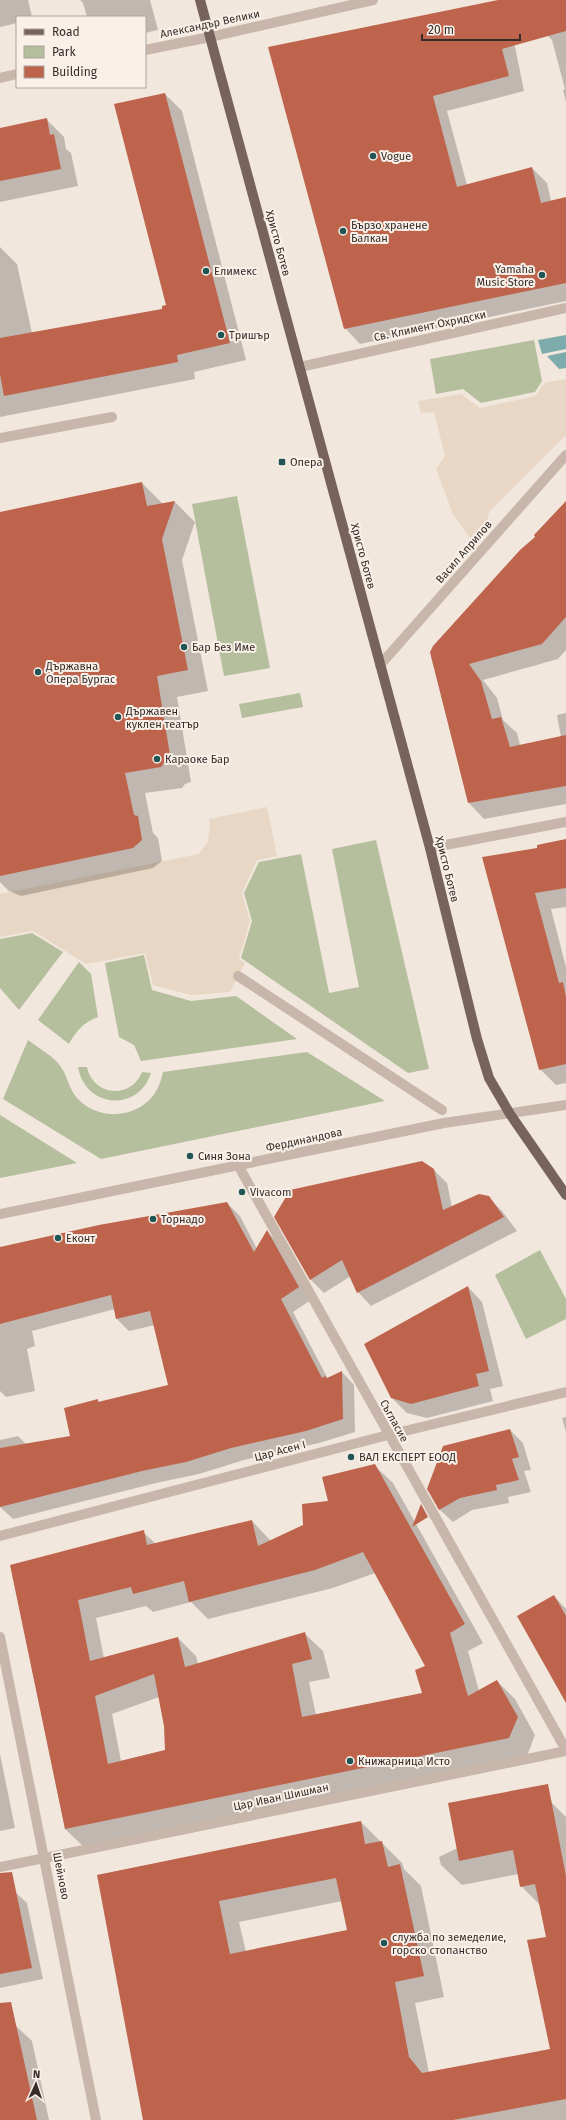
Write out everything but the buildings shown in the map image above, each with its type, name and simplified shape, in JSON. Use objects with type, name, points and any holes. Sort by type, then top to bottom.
[{"type":"main road","name":"Христо Ботев","points":[[200,0],[430,848],[477,1039],[489,1078],[510,1114],[566,1195]]},
{"type":"street","name":"Александър Велики","points":[[146,50],[210,37],[373,0]]},
{"type":"street","points":[[0,78],[16,74]]},
{"type":"street","name":"Св. Климент Охридски","points":[[300,367],[566,308]]},
{"type":"street","points":[[0,438],[112,417]]},
{"type":"street","name":"Васил Априлов","points":[[380,665],[566,454]]},
{"type":"street","points":[[430,848],[566,822]]},
{"type":"street","points":[[238,976],[442,1110]]},
{"type":"street","name":"Фердинандова","points":[[0,1214],[444,1123],[566,1105]]},
{"type":"street","name":"Съгласие","points":[[238,1166],[566,1751]]},
{"type":"street","name":"Цар Асен I","points":[[0,1536],[388,1435],[566,1392]]},
{"type":"street","name":"Шейново","points":[[0,1638],[96,2120]]},
{"type":"street","name":"Цар Иван Шишман","points":[[0,1867],[566,1751]]},
{"type":"green space","points":[[534,340],[542,381],[535,392],[481,403],[463,389],[436,394],[430,359]]},
{"type":"green space","points":[[237,496],[270,668],[224,676],[192,504]]},
{"type":"green space","points":[[300,693],[303,707],[242,718],[239,704]]},
{"type":"green space","points":[[376,840],[429,1069],[408,1073],[241,958],[252,921],[244,893],[259,862],[301,854],[329,993],[359,987],[332,849]]},
{"type":"green space","points":[[32,933],[63,952],[19,1010],[0,988],[0,939]]},
{"type":"green space","points":[[144,955],[152,990],[191,1001],[236,996],[297,1039],[141,1061],[134,1045],[119,1037],[105,963]]},
{"type":"green space","points":[[79,962],[91,974],[98,1017],[81,1028],[69,1044],[38,1020]]},
{"type":"green space","points":[[28,1040],[58,1063],[78,1099],[95,1111],[105,1113],[126,1113],[135,1110],[144,1104],[156,1091],[163,1072],[307,1052],[385,1101],[101,1159],[3,1099]]},
{"type":"green space","points":[[78,1067],[87,1067],[91,1077],[97,1084],[104,1089],[113,1091],[130,1087],[137,1081],[142,1072],[151,1073],[144,1086],[135,1095],[124,1099],[112,1100],[101,1097],[91,1091],[83,1081]]},
{"type":"green space","points":[[0,1115],[77,1163],[0,1178]]},
{"type":"green space","points":[[540,1250],[566,1299],[566,1319],[526,1339],[495,1275]]},
{"type":"shaded area","points":[[566,379],[566,435],[489,512],[485,534],[478,544],[469,537],[453,514],[436,469],[445,456],[434,412],[421,413],[418,401],[461,394],[480,408],[535,396],[545,383]]},
{"type":"shaded area","points":[[267,807],[277,856],[257,860],[242,893],[250,921],[239,959],[245,963],[230,992],[191,995],[153,985],[145,953],[86,964],[33,931],[0,937],[0,894],[199,854],[208,841],[210,826],[209,819]]},
{"type":"water","points":[[566,335],[566,349],[542,354],[538,340]]},
{"type":"water","points":[[566,352],[566,368],[559,369],[547,356]]},
{"type":"place","name":"Vogue","points":[[373,156]]},
{"type":"place","name":"Бързо хранене Балкан","points":[[343,231]]},
{"type":"place","name":"Елимекс","points":[[206,271]]},
{"type":"place","name":"Yamaha Music Store","points":[[542,275]]},
{"type":"place","name":"Тришър","points":[[221,335]]},
{"type":"place","name":"Опера","points":[[282,462]]},
{"type":"place","name":"Бар Без Име","points":[[184,647]]},
{"type":"place","name":"Държавна Опера Бургас","points":[[38,672]]},
{"type":"place","name":"Държавен куклен театър","points":[[118,717]]},
{"type":"place","name":"Караоке Бар","points":[[157,759]]},
{"type":"place","name":"Синя Зона","points":[[190,1156]]},
{"type":"place","name":"Vivacom","points":[[242,1192]]},
{"type":"place","name":"Торнадо","points":[[153,1219]]},
{"type":"place","name":"Еконт","points":[[58,1238]]},
{"type":"place","name":"ВАЛ ЕКСПЕРТ ЕООД","points":[[351,1457]]},
{"type":"place","name":"Книжарница Исто","points":[[350,1761]]},
{"type":"place","name":"служба по земеделие, горско стопанство","points":[[384,1943]]}]
